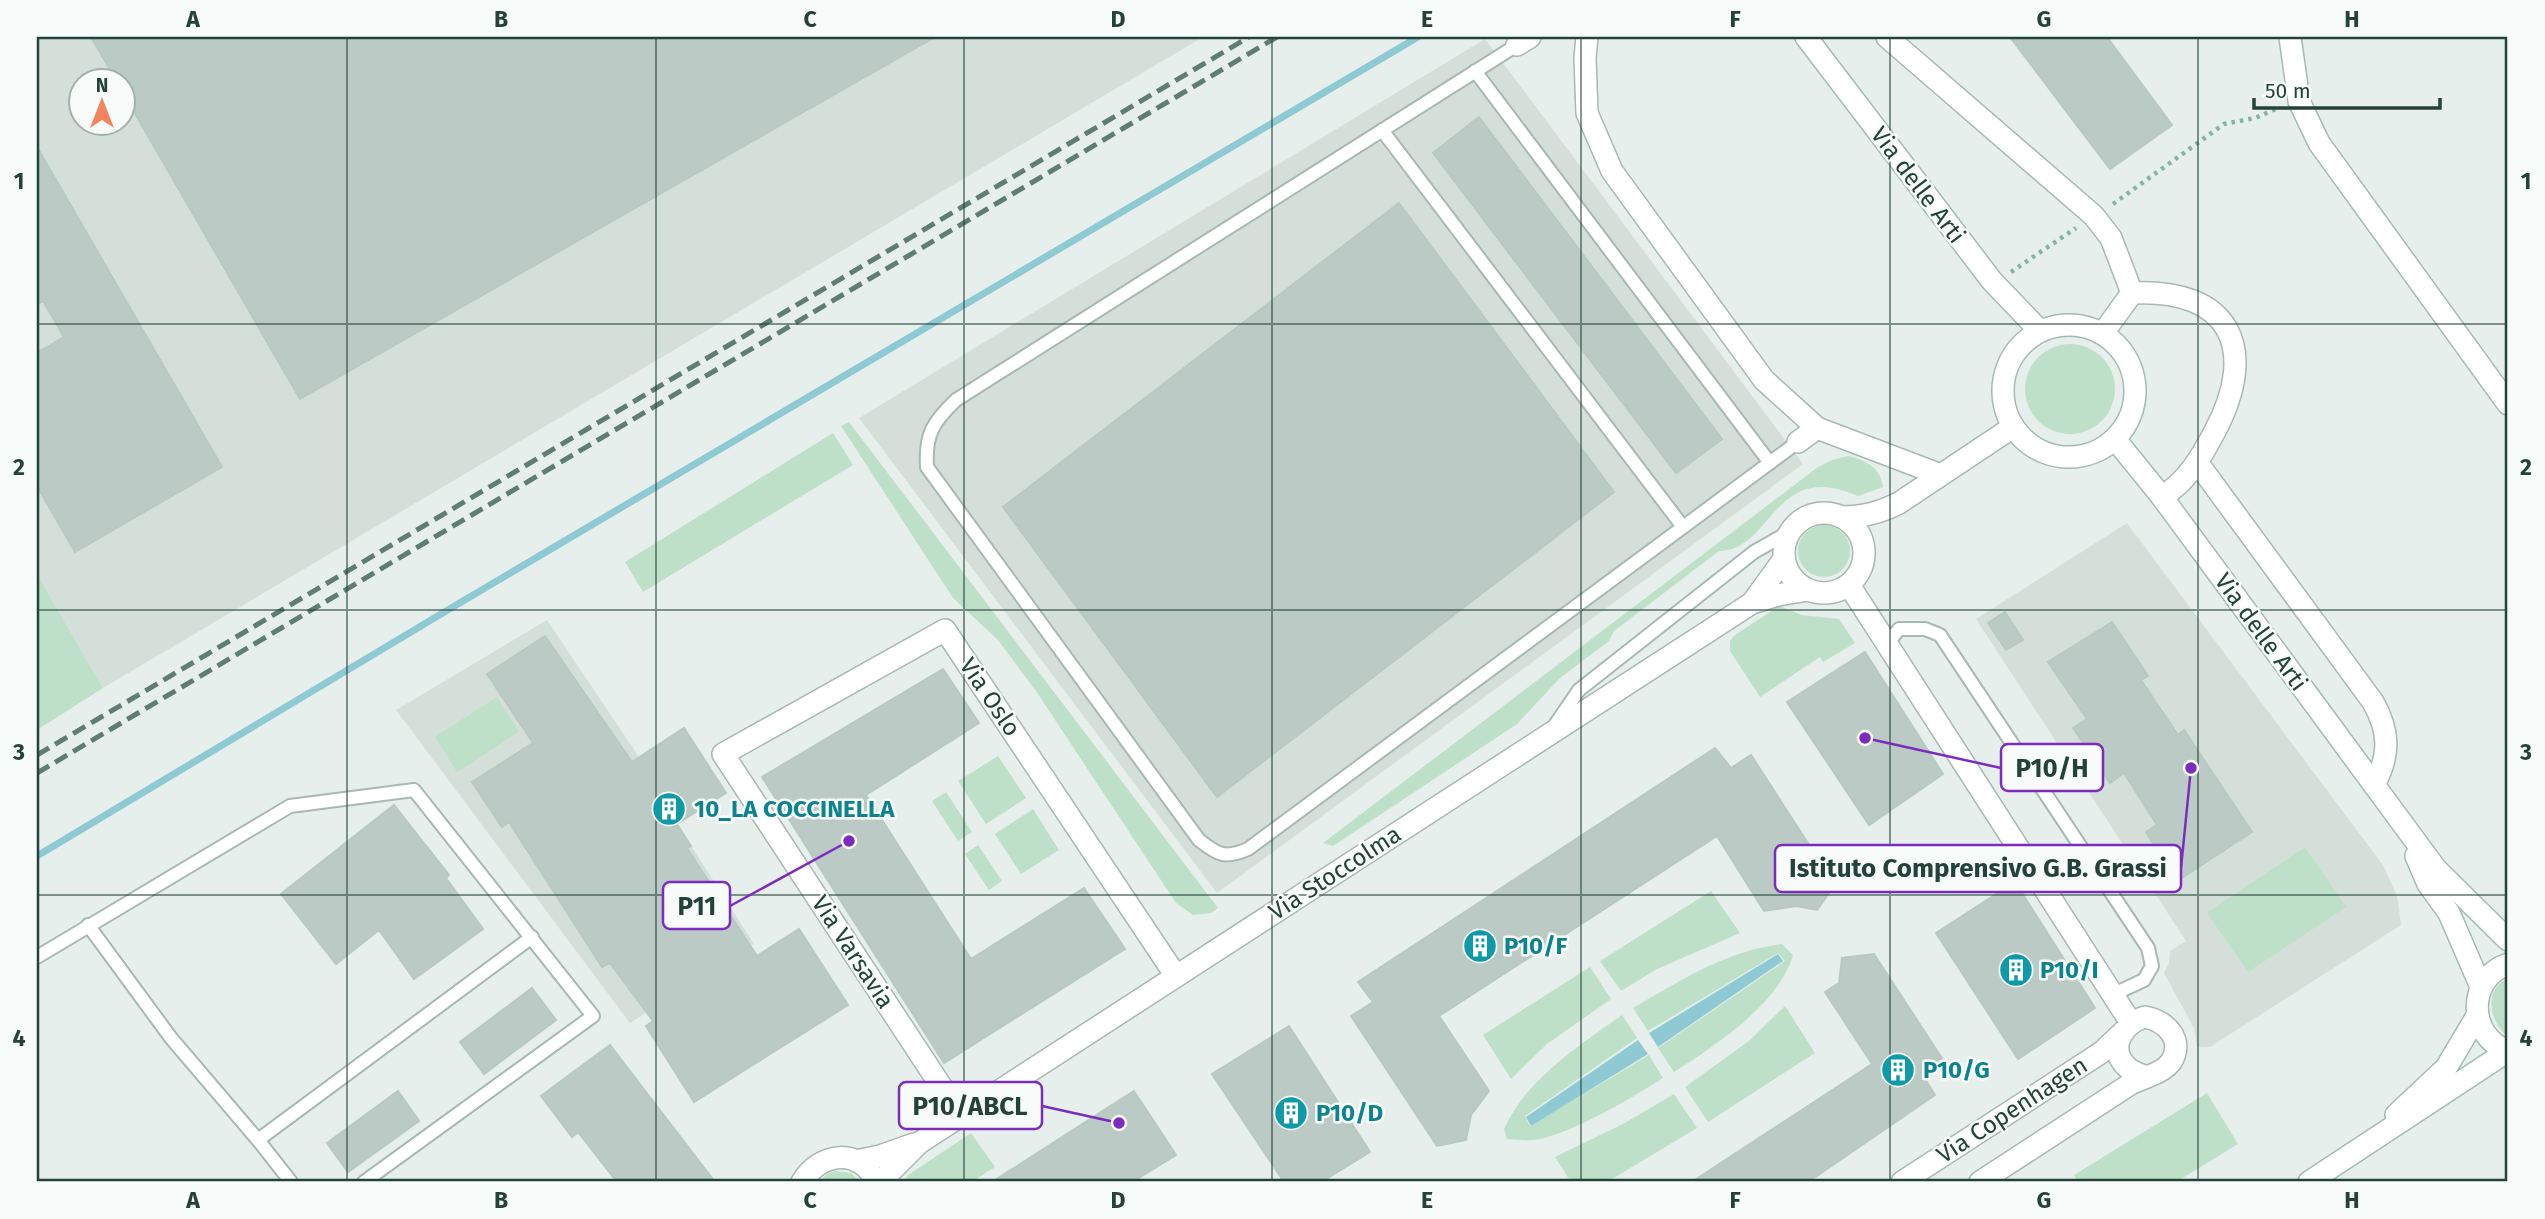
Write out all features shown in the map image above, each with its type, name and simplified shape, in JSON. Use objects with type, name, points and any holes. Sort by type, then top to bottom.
[{"type":"street","points":[[1587,37],[1584,58],[1587,113],[1612,171],[1764,380],[1817,428],[1941,475]]},
{"type":"street","name":"Via delle Arti","points":[[1806,37],[1992,281],[2040,331]]},
{"type":"street","points":[[1887,37],[2094,216],[2111,239],[2132,293]]},
{"type":"street","points":[[2290,37],[2299,101],[2309,126],[2328,158],[2508,404]]},
{"type":"street","points":[[2103,333],[2132,293]]},
{"type":"street","points":[[2132,293],[2163,294],[2188,299],[2215,314],[2227,329],[2235,359],[2234,384],[2227,409],[2197,462],[2182,481],[2162,497]]},
{"type":"street","points":[[2072,324],[2103,333],[2119,346],[2130,363],[2135,383],[2134,404],[2127,423],[2115,439],[2098,450],[2080,456],[2042,452],[2026,441],[2013,427],[2004,407],[2003,384],[2009,362],[2022,344],[2040,331],[2055,326],[2072,324]]},
{"type":"street","points":[[1899,503],[1872,534],[1862,568],[1849,585],[1836,592],[1823,593],[1808,590],[1790,575],[1784,559],[1785,544],[1798,523],[1812,515],[1825,513],[1842,517],[1880,513],[2013,427]]},
{"type":"street","points":[[1798,442],[1817,428]]},
{"type":"street","name":"Via delle Arti","points":[[2115,439],[2162,497],[2405,828]]},
{"type":"street","points":[[2197,462],[2367,692],[2378,711],[2385,732],[2386,751],[2383,768],[2374,785]]},
{"type":"street","points":[[1842,517],[1856,528],[1863,541],[1865,553]]},
{"type":"street","name":"Via Stoccolma","points":[[1752,603],[1784,559]]},
{"type":"street","points":[[1849,585],[2112,995],[2125,1029],[2118,1050],[2126,1067],[2147,1077],[2165,1069],[2171,1062],[2175,1043],[2165,1024],[2145,1017],[2125,1029]]},
{"type":"street","name":"Via Stoccolma","points":[[885,1182],[889,1173],[919,1143],[960,1115],[1752,603],[1777,595],[1808,590]]},
{"type":"street","name":"Via Oslo","points":[[723,754],[945,630],[1175,976]]},
{"type":"street","name":"Via Varsavia","points":[[723,754],[960,1115]]},
{"type":"street","points":[[2405,828],[2436,869],[2508,940]]},
{"type":"street","points":[[2405,828],[2428,884],[2449,913],[2481,987]]},
{"type":"street","points":[[2309,1182],[2508,1051],[2491,1041],[2482,1029],[2477,1016],[2477,1001],[2481,987],[2489,975],[2508,964]]},
{"type":"street","points":[[2374,1140],[2418,1092],[2446,1068],[2477,1016]]},
{"type":"street","name":"Via Copenhagen","points":[[1902,1182],[2102,1052],[2125,1029]]},
{"type":"street","name":"Via Copenhagen","points":[[1980,1182],[2132,1083],[2147,1077]]},
{"type":"street","name":"Via Stoccolma","points":[[802,1182],[809,1171],[831,1158],[844,1157],[856,1161],[919,1143]]},
{"type":"street","points":[[856,1161],[866,1167],[876,1182]]},
{"type":"lane","points":[[1523,41],[956,400],[940,415],[930,430],[926,450],[927,467],[1199,840],[1217,854],[1235,855],[1248,849],[1798,442]]},
{"type":"lane","points":[[1475,71],[1770,463]]},
{"type":"lane","points":[[1382,130],[1683,527]]},
{"type":"lane","points":[[1549,734],[1579,690],[1754,552],[1791,531]]},
{"type":"lane","points":[[1886,644],[1899,629],[1925,629],[1940,635],[2023,764],[2148,948],[2152,966],[2144,980],[2112,995]]},
{"type":"lane","points":[[37,957],[290,806],[414,790],[593,1016],[365,1182]]},
{"type":"lane","points":[[88,925],[171,1038],[291,1182]]},
{"type":"lane","points":[[258,1140],[531,937]]},
{"type":"path","points":[[1992,281],[2015,270],[2224,124],[2255,118],[2299,101]]},
{"type":"shaded area","points":[[37,37],[1203,37],[103,688],[37,574]]},
{"type":"shaded area","points":[[1485,39],[1803,464],[1217,893],[859,418]]},
{"type":"shaded area","points":[[2127,523],[2383,865],[2397,896],[2401,925],[2210,1047],[2197,1047],[2194,1028],[2164,973],[2169,963],[2170,951],[2186,941],[1976,619]]},
{"type":"shaded area","points":[[547,620],[639,757],[684,728],[726,793],[677,824],[754,944],[630,1023],[396,710]]},
{"type":"green space","points":[[2070,344],[2087,347],[2102,357],[2112,372],[2115,389],[2112,406],[2102,421],[2087,431],[2070,434],[2053,431],[2038,421],[2028,406],[2025,389],[2028,372],[2038,357],[2053,347]]},
{"type":"green space","points":[[849,422],[1218,908],[1211,913],[1193,915],[1176,903],[1038,694],[998,640],[953,598],[841,426]]},
{"type":"green space","points":[[833,433],[853,465],[643,592],[625,562]]},
{"type":"green space","points":[[1848,456],[1872,466],[1882,480],[1883,487],[1858,496],[1830,487],[1808,489],[1791,497],[1752,537],[1737,547],[1719,551],[1614,631],[1609,641],[1560,678],[1517,724],[1333,846],[1323,843],[1818,467]]},
{"type":"green space","points":[[1824,525],[1843,532],[1850,551],[1843,570],[1824,577],[1805,570],[1798,551],[1805,532]]},
{"type":"green space","points":[[37,574],[103,688],[37,730]]},
{"type":"green space","points":[[1779,606],[1802,615],[1839,619],[1855,643],[1823,662],[1820,657],[1760,697],[1730,651],[1730,641]]},
{"type":"green space","points":[[497,697],[519,732],[457,772],[435,737]]},
{"type":"green space","points":[[998,756],[1026,798],[986,824],[958,781]]},
{"type":"green space","points":[[946,792],[972,832],[958,841],[932,801]]},
{"type":"green space","points":[[1033,809],[1059,850],[1021,874],[995,834]]},
{"type":"green space","points":[[978,845],[1002,881],[989,890],[965,854]]},
{"type":"green space","points":[[2305,847],[2346,907],[2248,972],[2207,913]]},
{"type":"green space","points":[[1711,891],[1740,933],[1657,969],[1621,991],[1600,961]]},
{"type":"green space","points":[[1782,944],[1793,955],[1786,973],[1774,990],[1744,1022],[1674,1072],[1658,1048],[1785,961],[1778,953],[1648,1031],[1633,1008],[1723,960]]},
{"type":"green space","points":[[1590,967],[1611,999],[1547,1044],[1511,1079],[1483,1035]]},
{"type":"green space","points":[[2508,978],[2508,1037],[2497,1023],[2491,1007],[2494,991]]},
{"type":"green space","points":[[1785,1006],[1815,1053],[1708,1122],[1685,1087],[1749,1041]]},
{"type":"green space","points":[[1622,1015],[1637,1038],[1525,1116],[1530,1126],[1649,1055],[1663,1078],[1620,1104],[1570,1129],[1536,1140],[1507,1139],[1504,1129],[1514,1111],[1539,1080],[1571,1052]]},
{"type":"green space","points":[[2207,1093],[2238,1144],[2176,1182],[2078,1182],[2074,1175]]},
{"type":"green space","points":[[1674,1094],[1697,1128],[1607,1182],[1571,1182],[1555,1157],[1623,1124]]},
{"type":"green space","points":[[971,1133],[995,1167],[972,1182],[903,1182],[908,1175]]},
{"type":"green space","points":[[835,1171],[851,1173],[861,1182],[819,1182]]},
{"type":"water","points":[[1778,954],[1783,961],[1658,1047],[1649,1033]]},
{"type":"water","points":[[1638,1040],[1648,1054],[1531,1126],[1526,1117]]},
{"type":"building","points":[[91,37],[935,37],[300,399],[136,115],[136,66],[108,66]]},
{"type":"building","points":[[2010,37],[2107,37],[2172,125],[2110,169]]},
{"type":"building","points":[[1479,117],[1722,439],[1676,473],[1433,153]]},
{"type":"building","points":[[37,147],[222,467],[75,552],[37,486],[37,353],[64,337],[43,301],[37,305]]},
{"type":"building","points":[[1399,203],[1614,492],[1217,797],[1003,507]]},
{"type":"building","points":[[2005,612],[2023,640],[2006,650],[1988,623]]},
{"type":"building","points":[[2112,622],[2148,676],[2141,680],[2178,735],[2184,730],[2252,832],[2177,881],[2146,832],[2157,825],[2124,773],[2110,783],[2073,728],[2087,719],[2048,662]]},
{"type":"building","points":[[545,636],[632,762],[684,728],[726,793],[677,824],[691,846],[687,848],[757,956],[799,929],[848,1005],[694,1102],[646,1026],[653,1021],[610,963],[602,967],[509,822],[502,827],[472,782],[533,743],[487,674]]},
{"type":"building","points":[[1865,652],[1943,774],[1869,825],[1787,702]]},
{"type":"building","points":[[943,669],[979,723],[866,795],[971,959],[1084,888],[1125,949],[944,1063],[762,777]]},
{"type":"building","name":"P10/F","points":[[1715,748],[1731,768],[1751,755],[1835,885],[1817,910],[1796,906],[1764,911],[1717,836],[1439,1016],[1489,1091],[1471,1115],[1466,1140],[1437,1146],[1351,1016],[1373,1002],[1358,982]]},
{"type":"building","points":[[394,805],[449,875],[446,878],[483,929],[414,979],[379,930],[336,964],[281,894]]},
{"type":"building","name":"P10/I","points":[[2015,882],[2095,1008],[2018,1059],[1936,933]]},
{"type":"building","name":"P10/G","points":[[1874,954],[1945,1063],[1923,1076],[1935,1095],[1808,1182],[1692,1182],[1872,1064],[1825,992],[1839,983],[1842,958]]},
{"type":"building","points":[[532,988],[556,1020],[484,1074],[460,1042]]},
{"type":"building","name":"P10/D","points":[[1289,1026],[1370,1152],[1321,1182],[1284,1182],[1212,1074]]},
{"type":"building","points":[[610,1045],[715,1182],[617,1182],[578,1132],[572,1137],[541,1096]]},
{"type":"building","points":[[398,1091],[419,1121],[348,1172],[327,1143]]},
{"type":"building","points":[[1134,1091],[1176,1155],[1132,1182],[992,1182]]},
{"type":"waterway","points":[[37,856],[446,611],[1418,37]]},
{"type":"railway","points":[[37,755],[1249,37]]},
{"type":"railway","points":[[37,773],[1277,37]]},
{"type":"place","name":"P10/H","points":[[1865,738]]},
{"type":"place","name":"Istituto Comprensivo G.B. Grassi","points":[[2191,768]]},
{"type":"place","name":"10_LA COCCINELLA","points":[[669,809]]},
{"type":"place","name":"P11","points":[[849,841]]},
{"type":"place","name":"P10/F","points":[[1480,946]]},
{"type":"place","name":"P10/I","points":[[2016,970]]},
{"type":"place","name":"P10/G","points":[[1898,1070]]},
{"type":"place","name":"P10/D","points":[[1291,1113]]},
{"type":"place","name":"P10/ABCL","points":[[1119,1123]]}]
